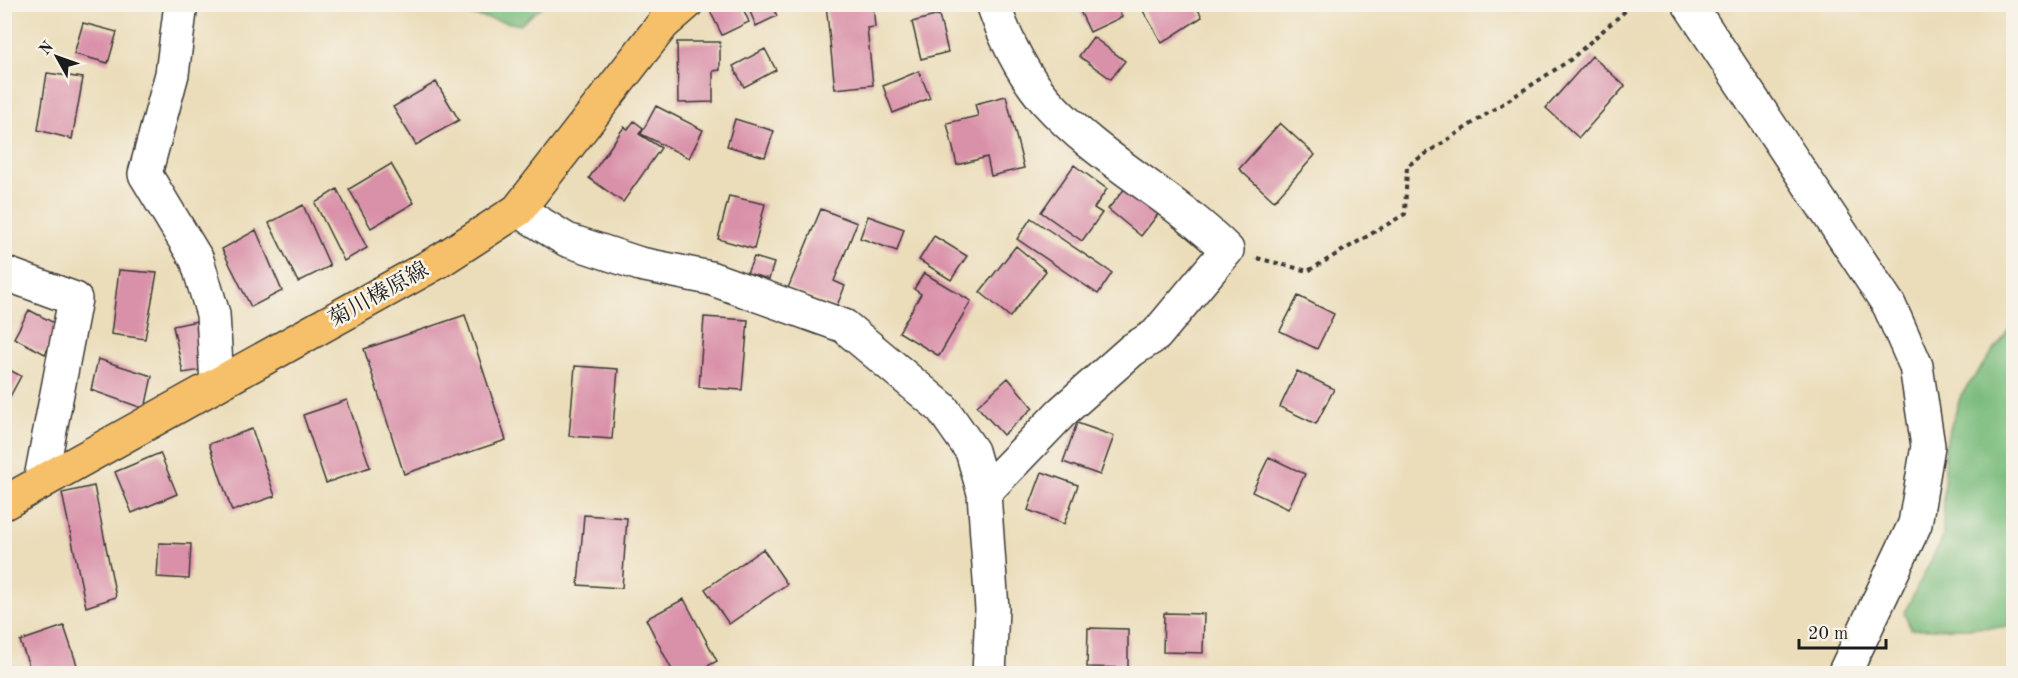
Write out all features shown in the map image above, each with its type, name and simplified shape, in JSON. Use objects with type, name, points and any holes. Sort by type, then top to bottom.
[{"type":"main road","name":"菊川榛原線","points":[[4,503],[441,260],[518,210],[663,24],[686,4]]},
{"type":"street","points":[[181,4],[172,74],[145,174],[197,260],[213,314],[217,384]]},
{"type":"street","points":[[984,492],[1062,412],[1132,350],[1156,335],[1227,250],[1206,229],[1092,144],[1045,100],[1020,64],[993,4]]},
{"type":"street","points":[[1689,4],[1889,305],[1916,366],[1928,446],[1915,524],[1844,674]]},
{"type":"street","points":[[518,210],[567,240],[640,264],[710,278],[844,326],[942,408],[972,451],[984,492],[992,609],[989,674]]},
{"type":"street","points":[[4,273],[75,299],[40,483]]},
{"type":"path","points":[[1227,250],[1308,271],[1405,214],[1407,166],[1570,60],[1633,4]]},
{"type":"green space","points":[[450,5],[544,5],[520,25],[456,12]]},
{"type":"green space","points":[[2013,324],[2013,627],[1911,629],[1904,613],[1943,537],[1945,444],[1961,395]]},
{"type":"building","points":[[724,4],[741,4],[749,22],[722,35],[710,11]]},
{"type":"building","points":[[747,4],[772,4],[777,16],[756,26]]},
{"type":"building","points":[[826,4],[873,4],[875,27],[867,28],[873,85],[835,89]]},
{"type":"building","points":[[1083,4],[1116,4],[1122,17],[1090,32],[1078,7]]},
{"type":"building","points":[[1139,4],[1195,4],[1202,17],[1162,43]]},
{"type":"building","points":[[939,15],[948,52],[921,59],[912,22]]},
{"type":"building","points":[[83,23],[117,32],[108,63],[74,54]]},
{"type":"building","points":[[1093,37],[1125,61],[1111,79],[1079,56]]},
{"type":"building","points":[[677,42],[720,42],[720,70],[713,71],[713,102],[678,103]]},
{"type":"building","points":[[765,49],[776,70],[744,87],[733,66]]},
{"type":"building","points":[[1592,56],[1625,86],[1579,138],[1546,108]]},
{"type":"building","points":[[919,71],[930,98],[893,113],[883,86]]},
{"type":"building","points":[[47,73],[83,78],[72,139],[38,130]]},
{"type":"building","points":[[436,82],[459,120],[416,145],[393,107]]},
{"type":"building","points":[[1006,96],[1024,168],[991,176],[987,157],[957,165],[947,123],[978,116],[975,104]]},
{"type":"building","points":[[656,106],[703,130],[689,158],[641,134]]},
{"type":"building","points":[[735,119],[774,131],[765,157],[727,146]]},
{"type":"building","points":[[634,121],[643,128],[639,134],[661,148],[623,202],[589,178],[624,127],[628,129]]},
{"type":"building","points":[[1280,123],[1315,155],[1274,201],[1239,169]]},
{"type":"building","points":[[391,164],[414,203],[371,228],[349,189]]},
{"type":"building","points":[[1074,165],[1107,189],[1094,208],[1102,213],[1082,241],[1041,212]]},
{"type":"building","points":[[1127,186],[1159,213],[1141,236],[1108,209]]},
{"type":"building","points":[[337,189],[367,248],[344,261],[315,203]]},
{"type":"building","points":[[729,196],[765,204],[754,249],[718,239]]},
{"type":"building","points":[[303,205],[330,266],[298,282],[269,223]]},
{"type":"building","points":[[821,209],[857,223],[834,281],[845,286],[836,308],[788,288]]},
{"type":"building","points":[[868,216],[904,229],[897,251],[860,238]]},
{"type":"building","points":[[1031,218],[1112,273],[1098,294],[1017,239]]},
{"type":"building","points":[[256,230],[282,291],[251,307],[222,249]]},
{"type":"building","points":[[934,236],[967,256],[951,280],[919,260]]},
{"type":"building","points":[[1016,246],[1046,271],[1010,317],[980,292]]},
{"type":"building","points":[[754,257],[774,263],[769,279],[747,273]]},
{"type":"building","points":[[119,270],[157,273],[145,339],[111,334]]},
{"type":"building","points":[[924,273],[971,301],[939,356],[899,332],[921,294],[914,289]]},
{"type":"building","points":[[1298,296],[1334,314],[1317,349],[1280,331]]},
{"type":"building","points":[[29,310],[60,326],[45,354],[14,338]]},
{"type":"building","points":[[465,315],[506,440],[404,474],[364,349]]},
{"type":"building","points":[[704,317],[748,320],[742,390],[699,387]]},
{"type":"building","points":[[202,320],[214,368],[183,373],[173,326]]},
{"type":"building","points":[[98,359],[152,376],[145,409],[91,390]]},
{"type":"building","points":[[575,366],[618,369],[612,439],[569,436]]},
{"type":"building","points":[[4,367],[21,376],[6,404],[4,403]]},
{"type":"building","points":[[1297,371],[1334,389],[1316,424],[1280,407]]},
{"type":"building","points":[[1008,378],[1033,408],[1003,435],[977,406]]},
{"type":"building","points":[[347,400],[370,467],[326,483],[303,415]]},
{"type":"building","points":[[1077,423],[1114,436],[1100,475],[1063,462]]},
{"type":"building","points":[[252,429],[275,496],[232,511],[209,444]]},
{"type":"building","points":[[160,453],[177,494],[132,513],[115,472]]},
{"type":"building","points":[[1269,457],[1305,474],[1288,509],[1252,492]]},
{"type":"building","points":[[1042,472],[1078,485],[1064,524],[1028,510]]},
{"type":"building","points":[[94,486],[116,597],[86,607],[62,493]]},
{"type":"building","points":[[584,515],[627,518],[622,588],[578,585]]},
{"type":"building","points":[[159,543],[191,544],[189,579],[157,577]]},
{"type":"building","points":[[763,549],[787,584],[729,624],[705,589]]},
{"type":"building","points":[[684,599],[717,661],[693,674],[674,674],[646,619]]},
{"type":"building","points":[[1164,613],[1204,614],[1203,653],[1163,652]]},
{"type":"building","points":[[64,626],[80,674],[32,674],[20,641]]},
{"type":"building","points":[[1088,628],[1128,629],[1128,668],[1087,667]]}]
